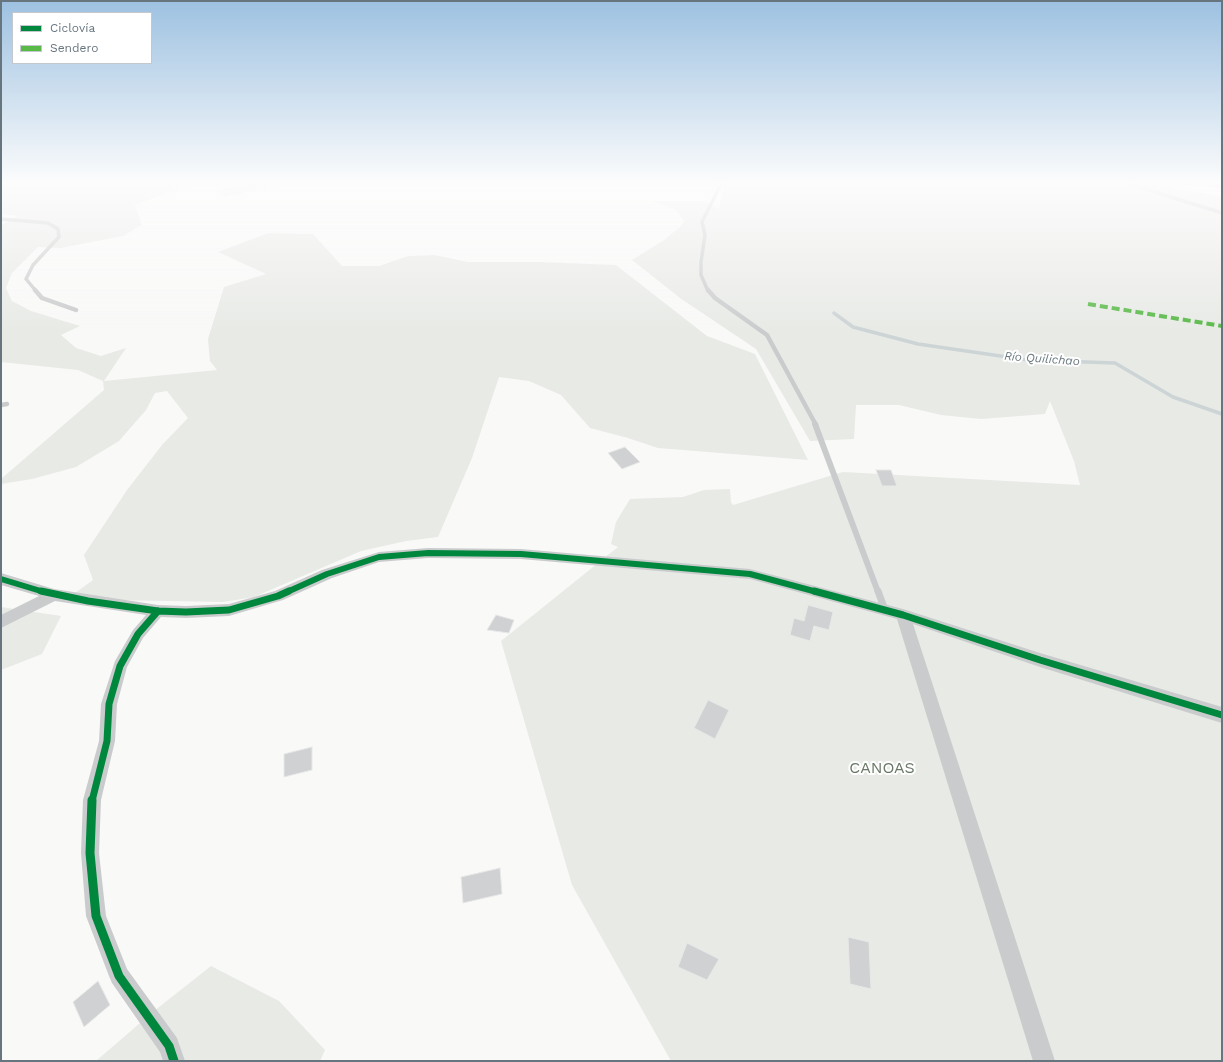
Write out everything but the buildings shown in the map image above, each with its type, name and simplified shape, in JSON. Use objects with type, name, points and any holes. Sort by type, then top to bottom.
[{"type":"street","points":[[1,579],[54,595],[158,611],[229,610],[278,596],[327,574],[379,557],[428,553],[521,554],[750,574],[903,615],[1040,660],[1222,715]]},
{"type":"street","points":[[1,622],[54,595]]},
{"type":"street","points":[[158,611],[138,634],[120,666],[113,689],[109,704],[107,741],[92,800],[90,853],[96,916],[119,976],[169,1046],[174,1061]]},
{"type":"street","points":[[903,615],[1044,1061]]},
{"type":"lane","points":[[59,234],[59,237],[33,265],[26,279],[42,298],[76,310]]},
{"type":"lane","points":[[705,234],[701,262],[701,275],[703,282],[708,291],[715,298],[767,335],[773,344],[786,372],[817,428],[884,610]]},
{"type":"lane","points":[[1,405],[7,404]]},
{"type":"green space","points":[[1,234],[127,234],[123,236],[61,248],[38,247],[12,273],[6,288],[12,301],[31,311],[80,326],[61,335],[76,348],[101,356],[126,348],[104,381],[217,370],[210,361],[208,339],[224,287],[266,274],[218,252],[267,234],[313,234],[342,266],[379,266],[408,256],[435,255],[468,262],[541,262],[616,265],[707,336],[755,354],[808,460],[658,448],[590,428],[561,395],[529,381],[499,377],[472,458],[438,537],[406,541],[361,551],[254,597],[223,602],[111,600],[71,596],[93,580],[84,555],[127,490],[162,445],[188,418],[167,391],[155,393],[146,410],[119,441],[76,467],[32,479],[1,484],[1,479],[104,390],[103,381],[78,370],[1,362]]},
{"type":"green space","name":"CANOAS","points":[[672,234],[1222,234],[1222,1061],[671,1061],[572,885],[501,641],[618,547],[611,544],[616,522],[630,499],[683,497],[704,490],[730,489],[731,502],[733,505],[843,472],[1080,485],[1074,461],[1050,401],[1045,414],[981,419],[941,415],[899,405],[856,405],[854,439],[810,441],[756,349],[680,298],[632,260]]},
{"type":"green space","points":[[1,607],[61,616],[42,654],[1,670]]},
{"type":"green space","points":[[211,966],[279,1001],[325,1050],[320,1061],[96,1061],[154,1011]]},
{"type":"waterway","name":"Río Quilichao","points":[[834,313],[853,327],[918,344],[1028,360],[1115,363],[1173,397],[1222,414]]},
{"type":"marked path","points":[[1088,304],[1222,326]]},
{"type":"cycle path","points":[[1,579],[54,595],[158,611],[186,612],[229,610],[278,596],[327,574],[379,557],[428,553],[521,554],[750,574],[903,615],[1040,660],[1222,715]]},
{"type":"cycle path","points":[[158,611],[138,634],[120,666],[109,704],[107,741],[92,800],[90,853],[96,916],[119,976],[169,1046],[174,1061]]}]
